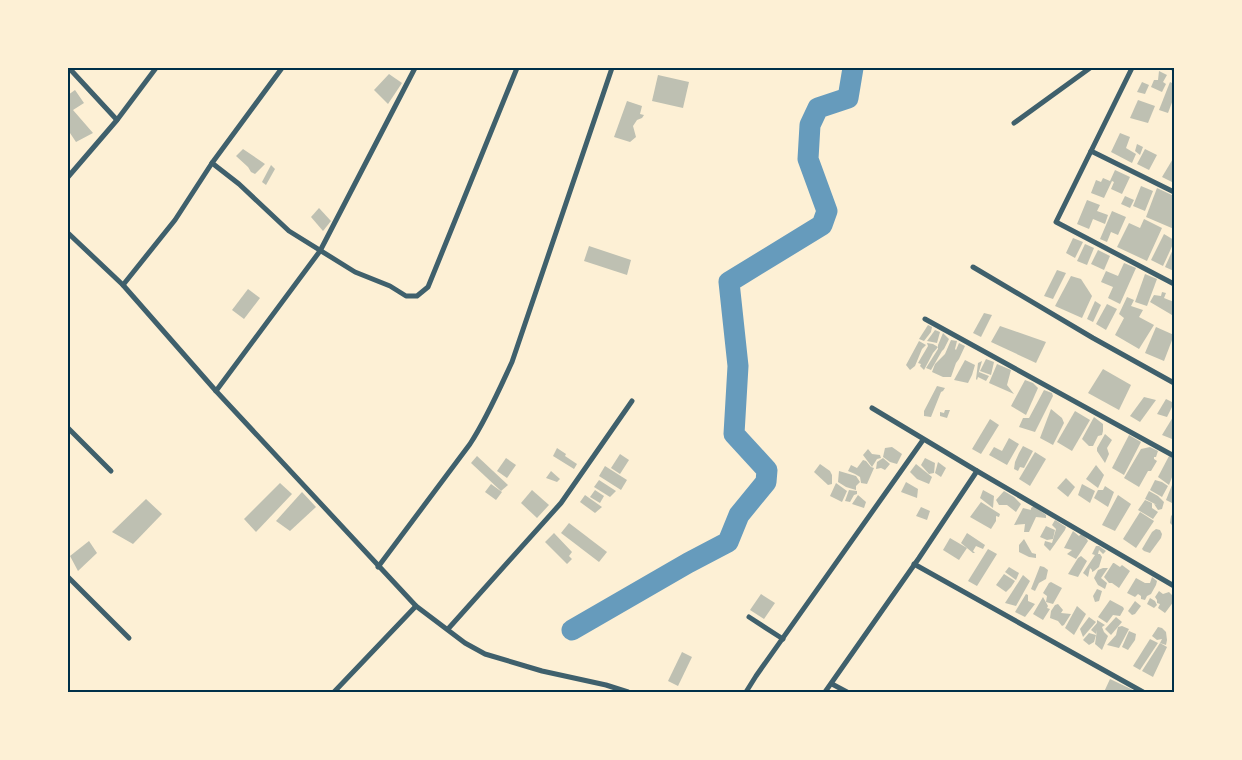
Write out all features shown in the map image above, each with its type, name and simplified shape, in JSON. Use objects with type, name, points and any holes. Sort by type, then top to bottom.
[{"type":"street","points":[[68,68],[117,120]]},
{"type":"street","points":[[68,177],[117,120],[156,68]]},
{"type":"street","points":[[123,286],[176,220],[212,164],[282,68]]},
{"type":"street","points":[[216,391],[320,250],[415,68]]},
{"type":"street","points":[[212,164],[239,184],[289,231],[355,272],[390,286],[406,296],[417,296],[428,287],[517,68]]},
{"type":"street","points":[[378,567],[470,444],[492,406],[512,362],[612,68]]},
{"type":"street","points":[[1014,123],[1090,68]]},
{"type":"street","points":[[1132,68],[1056,222],[1174,284]]},
{"type":"street","points":[[1091,151],[1174,192]]},
{"type":"street","points":[[68,233],[123,286],[216,391],[416,606],[465,643],[485,654],[542,671],[606,685],[628,692]]},
{"type":"street","points":[[973,267],[1093,338],[1174,383]]},
{"type":"street","points":[[926,318],[1174,456]]},
{"type":"street","points":[[448,629],[562,503],[632,401]]},
{"type":"street","points":[[872,408],[977,472],[1174,586]]},
{"type":"street","points":[[68,428],[111,471]]},
{"type":"street","points":[[746,692],[923,440]]},
{"type":"street","points":[[825,692],[977,472]]},
{"type":"street","points":[[914,564],[1143,692]]},
{"type":"street","points":[[68,577],[129,638]]},
{"type":"street","points":[[334,692],[416,606]]},
{"type":"street","points":[[748,617],[783,639]]},
{"type":"street","points":[[832,684],[847,692]]},
{"type":"building","points":[[1159,71],[1167,75],[1163,82],[1166,84],[1162,92],[1151,87],[1154,80],[1158,80]]},
{"type":"building","points":[[389,74],[402,83],[388,104],[374,90]]},
{"type":"building","points":[[658,75],[689,82],[683,108],[652,101]]},
{"type":"building","points":[[1142,82],[1149,85],[1145,94],[1137,92]]},
{"type":"building","points":[[1170,82],[1174,84],[1174,97],[1168,113],[1159,110]]},
{"type":"building","points":[[75,90],[84,103],[73,110],[93,133],[76,142],[68,130],[68,95]]},
{"type":"building","points":[[1138,100],[1155,106],[1148,123],[1130,118]]},
{"type":"building","points":[[627,101],[642,106],[640,114],[644,115],[633,126],[636,137],[630,142],[614,137]]},
{"type":"building","points":[[1120,133],[1130,137],[1126,148],[1136,154],[1132,163],[1111,152]]},
{"type":"building","points":[[1137,144],[1143,147],[1140,155],[1135,151]]},
{"type":"building","points":[[243,149],[265,164],[255,174],[236,156]]},
{"type":"building","points":[[1145,149],[1157,155],[1149,170],[1137,164]]},
{"type":"building","points":[[1174,157],[1174,183],[1162,177]]},
{"type":"building","points":[[271,165],[275,169],[266,185],[262,182]]},
{"type":"building","points":[[1115,170],[1130,177],[1122,194],[1111,189],[1114,182],[1112,181],[1104,198],[1091,193],[1096,180],[1101,182],[1103,178],[1110,181]]},
{"type":"building","points":[[1141,186],[1153,191],[1145,211],[1133,206]]},
{"type":"building","points":[[1157,188],[1174,196],[1174,229],[1146,217]]},
{"type":"building","points":[[1125,196],[1134,200],[1130,208],[1121,204]]},
{"type":"building","points":[[1087,200],[1100,205],[1097,211],[1108,215],[1105,224],[1093,219],[1089,229],[1077,224]]},
{"type":"building","points":[[319,208],[331,221],[323,231],[311,217]]},
{"type":"building","points":[[1112,211],[1126,217],[1118,235],[1111,232],[1107,242],[1100,239]]},
{"type":"building","points":[[1144,219],[1162,228],[1147,261],[1117,247],[1129,223],[1140,228]]},
{"type":"building","points":[[1164,234],[1174,240],[1174,242],[1163,266],[1151,260]]},
{"type":"building","points":[[1073,238],[1083,242],[1075,258],[1066,253]]},
{"type":"building","points":[[1085,244],[1094,248],[1087,265],[1077,261]]},
{"type":"building","points":[[589,246],[631,260],[627,275],[584,261]]},
{"type":"building","points":[[1174,247],[1174,271],[1165,267]]},
{"type":"building","points":[[1098,250],[1110,256],[1104,270],[1091,264]]},
{"type":"building","points":[[1124,263],[1136,268],[1120,304],[1108,298],[1113,287],[1101,282],[1106,271],[1118,276]]},
{"type":"building","points":[[1057,270],[1066,273],[1053,299],[1044,296]]},
{"type":"building","points":[[1145,274],[1157,279],[1147,306],[1135,302]]},
{"type":"building","points":[[1071,276],[1081,279],[1092,296],[1082,318],[1055,306]]},
{"type":"building","points":[[248,289],[260,298],[244,319],[232,310]]},
{"type":"building","points":[[1162,292],[1166,293],[1164,298],[1174,302],[1172,315],[1150,302],[1154,295],[1161,296]]},
{"type":"building","points":[[1127,297],[1134,300],[1131,306],[1143,310],[1139,317],[1154,325],[1139,349],[1115,335],[1124,318],[1119,314]]},
{"type":"building","points":[[1095,301],[1101,305],[1093,322],[1087,319]]},
{"type":"building","points":[[1107,304],[1117,309],[1106,330],[1096,324]]},
{"type":"building","points":[[984,313],[992,315],[981,337],[973,333]]},
{"type":"building","points":[[928,325],[932,327],[931,332],[924,341],[919,339]]},
{"type":"building","points":[[1000,326],[1046,342],[1036,363],[991,342]]},
{"type":"building","points":[[1156,327],[1174,335],[1164,361],[1145,353]]},
{"type":"building","points":[[935,330],[940,332],[937,343],[927,341]]},
{"type":"building","points":[[943,333],[949,339],[931,370],[926,368],[938,349]]},
{"type":"building","points":[[951,340],[957,341],[956,350],[959,343],[965,346],[951,377],[943,377],[932,372],[935,364],[945,354]]},
{"type":"building","points":[[919,341],[926,345],[922,349],[915,366],[910,370],[906,365]]},
{"type":"building","points":[[927,343],[938,347],[924,370],[920,366],[921,364],[918,363],[928,346]]},
{"type":"building","points":[[986,359],[994,362],[991,375],[980,371]]},
{"type":"building","points":[[965,360],[975,365],[968,383],[954,380]]},
{"type":"building","points":[[982,361],[978,375],[979,372],[989,376],[986,381],[978,377],[976,379],[978,363]]},
{"type":"building","points":[[997,364],[1011,370],[1007,385],[1014,394],[989,383]]},
{"type":"building","points":[[1103,369],[1131,385],[1119,410],[1088,393]]},
{"type":"building","points":[[1025,380],[1033,383],[1038,388],[1026,415],[1011,406]]},
{"type":"building","points":[[937,386],[945,388],[941,392],[931,417],[924,416],[924,411]]},
{"type":"building","points":[[1044,390],[1052,393],[1053,396],[1035,432],[1019,427],[1023,418],[1029,418]]},
{"type":"building","points":[[1144,397],[1156,400],[1140,422],[1130,416]]},
{"type":"building","points":[[1166,399],[1174,403],[1167,417],[1157,414]]},
{"type":"building","points":[[1051,409],[1062,418],[1064,423],[1053,445],[1040,438]]},
{"type":"building","points":[[945,410],[950,410],[947,418],[940,416],[940,412],[944,413]]},
{"type":"building","points":[[1075,411],[1090,420],[1072,451],[1057,442]]},
{"type":"building","points":[[1094,417],[1103,424],[1103,431],[1093,446],[1089,446],[1082,439]]},
{"type":"building","points":[[1173,417],[1174,435],[1172,439],[1162,435]]},
{"type":"building","points":[[990,419],[999,425],[981,454],[972,449]]},
{"type":"building","points":[[1105,434],[1112,440],[1107,448],[1109,454],[1105,463],[1097,448]]},
{"type":"building","points":[[1129,435],[1141,442],[1124,475],[1112,468]]},
{"type":"building","points":[[1009,438],[1019,444],[1007,465],[989,455],[994,447],[1002,451]]},
{"type":"building","points":[[1023,446],[1033,451],[1024,468],[1020,467],[1018,471],[1014,469],[1015,462]]},
{"type":"building","points":[[892,447],[902,454],[897,464],[883,457],[885,448]]},
{"type":"building","points":[[1150,447],[1158,451],[1156,457],[1154,457],[1157,461],[1151,471],[1148,471],[1139,487],[1124,478],[1141,449]]},
{"type":"building","points":[[557,448],[577,464],[574,469],[553,456]]},
{"type":"building","points":[[868,449],[872,454],[880,455],[881,458],[877,459],[872,467],[863,455]]},
{"type":"building","points":[[1035,452],[1046,459],[1030,486],[1019,479]]},
{"type":"building","points":[[620,454],[629,460],[620,474],[611,468]]},
{"type":"building","points":[[477,456],[508,485],[501,491],[471,463]]},
{"type":"building","points":[[1169,456],[1174,459],[1174,472],[1169,485],[1158,477]]},
{"type":"building","points":[[506,458],[516,465],[507,478],[497,471]]},
{"type":"building","points":[[883,458],[890,464],[885,470],[881,468],[876,469],[877,462]]},
{"type":"building","points":[[925,458],[935,463],[934,473],[929,474],[921,465]]},
{"type":"building","points":[[863,460],[874,468],[867,484],[861,483],[860,477],[848,471],[851,465],[857,468]]},
{"type":"building","points":[[938,462],[946,468],[941,477],[935,473]]},
{"type":"building","points":[[820,464],[830,471],[832,484],[828,485],[814,472]]},
{"type":"building","points":[[916,464],[932,477],[929,484],[917,479],[910,472]]},
{"type":"building","points":[[1096,465],[1104,475],[1098,488],[1086,479]]},
{"type":"building","points":[[605,466],[627,480],[621,490],[599,476]]},
{"type":"building","points":[[551,471],[560,479],[557,482],[546,478]]},
{"type":"building","points":[[839,471],[856,476],[860,482],[856,486],[856,490],[838,482]]},
{"type":"building","points":[[1066,478],[1075,487],[1068,497],[1057,488]]},
{"type":"building","points":[[599,480],[616,491],[610,497],[594,487]]},
{"type":"building","points":[[1155,480],[1168,486],[1162,497],[1150,490]]},
{"type":"building","points":[[1174,480],[1174,504],[1166,500]]},
{"type":"building","points":[[906,482],[918,489],[917,498],[901,492]]},
{"type":"building","points":[[280,483],[292,494],[256,532],[244,519]]},
{"type":"building","points":[[836,483],[847,491],[842,502],[830,496]]},
{"type":"building","points":[[491,484],[502,492],[496,500],[485,492]]},
{"type":"building","points":[[1082,484],[1095,491],[1090,503],[1078,495]]},
{"type":"building","points":[[1105,486],[1114,492],[1108,507],[1094,498],[1098,490],[1103,490]]},
{"type":"building","points":[[532,490],[549,505],[537,518],[521,503]]},
{"type":"building","points":[[595,490],[604,496],[600,503],[590,497]]},
{"type":"building","points":[[849,490],[857,491],[857,494],[854,495],[850,502],[845,501]]},
{"type":"building","points":[[983,490],[994,496],[993,508],[980,498]]},
{"type":"building","points":[[1004,491],[1021,504],[1016,512],[1007,505],[999,505],[996,500]]},
{"type":"building","points":[[1149,491],[1164,502],[1162,509],[1158,510],[1154,504],[1157,505],[1145,499]]},
{"type":"building","points":[[302,492],[316,507],[290,531],[276,521]]},
{"type":"building","points":[[585,495],[602,507],[595,513],[580,502]]},
{"type":"building","points":[[858,495],[866,502],[864,508],[852,504]]},
{"type":"building","points":[[1118,495],[1131,504],[1115,531],[1102,525]]},
{"type":"building","points":[[146,499],[162,514],[133,544],[112,532]]},
{"type":"building","points":[[1145,500],[1152,503],[1152,508],[1158,512],[1153,519],[1138,510]]},
{"type":"building","points":[[981,502],[1000,514],[999,517],[996,516],[996,521],[991,529],[970,517]]},
{"type":"building","points":[[1034,506],[1046,515],[1046,518],[1036,517],[1029,532],[1024,532],[1025,524],[1014,525],[1023,508],[1031,510]]},
{"type":"building","points":[[921,507],[930,511],[927,520],[916,516]]},
{"type":"building","points":[[1140,512],[1154,521],[1136,548],[1123,539]]},
{"type":"building","points":[[1174,513],[1174,527],[1170,523],[1171,516]]},
{"type":"building","points":[[1055,520],[1066,527],[1050,551],[1044,545],[1045,541],[1052,543],[1056,529],[1052,525]]},
{"type":"building","points":[[569,523],[607,552],[599,562],[561,533]]},
{"type":"building","points":[[1046,526],[1055,530],[1053,539],[1047,540],[1040,537]]},
{"type":"building","points":[[1156,529],[1160,530],[1161,538],[1150,553],[1144,551],[1142,549],[1152,532]]},
{"type":"building","points":[[1073,531],[1079,536],[1081,534],[1088,541],[1076,559],[1067,554],[1072,550],[1064,548]]},
{"type":"building","points":[[554,533],[572,552],[569,556],[572,559],[567,564],[545,542]]},
{"type":"building","points":[[967,533],[985,545],[983,549],[976,546],[973,551],[975,553],[973,553],[961,543]]},
{"type":"building","points":[[950,538],[967,548],[959,560],[943,550]]},
{"type":"building","points":[[1024,539],[1032,553],[1036,554],[1036,558],[1019,552],[1019,545]]},
{"type":"building","points":[[89,541],[97,553],[78,571],[70,556]]},
{"type":"building","points":[[1096,546],[1106,551],[1103,554],[1099,550],[1098,554],[1102,557],[1099,567],[1092,572],[1090,568],[1088,577],[1083,573],[1095,555],[1092,554]]},
{"type":"building","points":[[988,549],[997,554],[977,586],[968,581]]},
{"type":"building","points":[[1081,556],[1087,561],[1078,577],[1068,574],[1078,558]]},
{"type":"building","points":[[1113,563],[1120,567],[1122,565],[1130,571],[1119,588],[1109,583],[1104,577]]},
{"type":"building","points":[[1040,566],[1048,570],[1046,579],[1039,583],[1035,591],[1031,589]]},
{"type":"building","points":[[1009,567],[1019,573],[1016,580],[1005,572]]},
{"type":"building","points":[[1108,568],[1101,578],[1107,583],[1105,589],[1098,585],[1094,578],[1098,570]]},
{"type":"building","points":[[1004,574],[1015,581],[1006,592],[996,585]]},
{"type":"building","points":[[1023,575],[1030,581],[1016,606],[1005,603]]},
{"type":"building","points":[[1152,577],[1157,581],[1156,585],[1145,600],[1141,599],[1141,596],[1138,594],[1135,597],[1127,593],[1136,578],[1145,583],[1150,583]]},
{"type":"building","points":[[1051,582],[1062,588],[1053,604],[1046,602],[1047,596],[1043,593]]},
{"type":"building","points":[[1097,589],[1102,591],[1099,601],[1095,602],[1093,596]]},
{"type":"building","points":[[1159,591],[1163,594],[1169,592],[1174,597],[1174,601],[1165,613],[1158,608],[1160,604],[1157,603],[1155,597]]},
{"type":"building","points":[[761,594],[775,603],[764,619],[750,610]]},
{"type":"building","points":[[1026,594],[1028,595],[1028,601],[1035,604],[1025,617],[1015,612]]},
{"type":"building","points":[[1043,597],[1048,606],[1047,608],[1050,609],[1043,620],[1033,614]]},
{"type":"building","points":[[1150,598],[1157,605],[1154,608],[1147,604]]},
{"type":"building","points":[[1110,600],[1124,609],[1120,616],[1113,615],[1107,623],[1098,617]]},
{"type":"building","points":[[1135,601],[1141,606],[1132,615],[1128,611]]},
{"type":"building","points":[[1058,604],[1063,610],[1061,613],[1071,614],[1062,626],[1058,621],[1050,618],[1051,611]]},
{"type":"building","points":[[1077,606],[1086,614],[1074,635],[1065,628]]},
{"type":"building","points":[[1089,617],[1096,622],[1083,637],[1080,629]]},
{"type":"building","points":[[1116,617],[1122,622],[1111,635],[1105,629]]},
{"type":"building","points":[[1097,620],[1105,625],[1102,627],[1108,636],[1102,650],[1095,644],[1097,630],[1096,634],[1091,630],[1097,623]]},
{"type":"building","points":[[1122,626],[1129,629],[1119,648],[1107,645],[1116,635],[1118,627]]},
{"type":"building","points":[[1158,627],[1166,632],[1166,645],[1160,643],[1162,639],[1157,640],[1152,636]]},
{"type":"building","points":[[1129,631],[1136,634],[1135,640],[1128,650],[1122,647]]},
{"type":"building","points":[[1089,633],[1096,635],[1094,642],[1089,645],[1083,640]]},
{"type":"building","points":[[1150,639],[1158,643],[1140,670],[1133,666]]},
{"type":"building","points":[[1160,643],[1167,647],[1153,677],[1142,671]]},
{"type":"building","points":[[682,652],[692,657],[678,686],[668,681]]},
{"type":"building","points":[[1110,679],[1131,689],[1135,692],[1104,692]]},
{"type":"waterway","points":[[572,630],[728,542],[739,515],[766,482],[767,470],[734,434],[738,366],[729,282],[822,225],[827,211],[808,159],[810,125],[818,108],[848,98],[853,68]]}]
